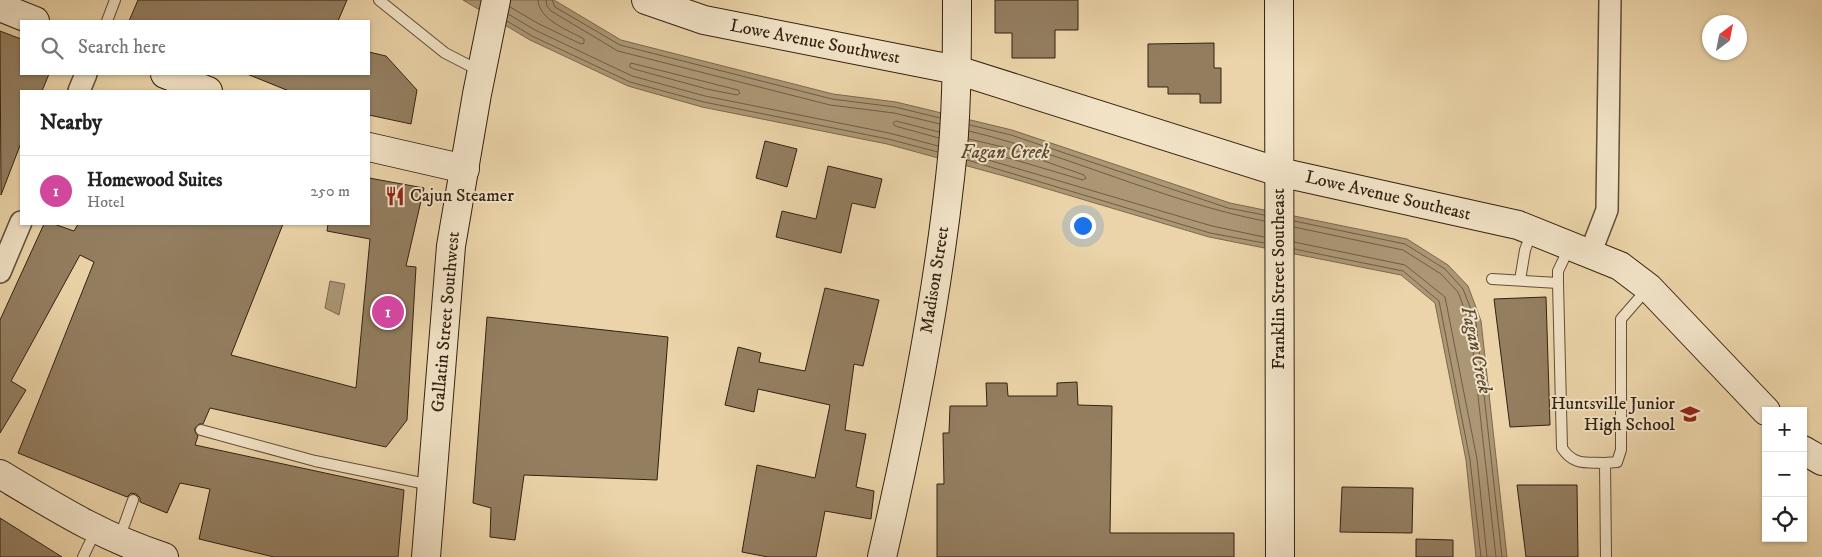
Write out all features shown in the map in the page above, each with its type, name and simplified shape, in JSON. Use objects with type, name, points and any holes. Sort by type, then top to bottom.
[{"type":"street","name":"Gallatin Street Southwest","points":[[426,557],[451,246],[466,169],[481,71],[496,0]]},
{"type":"street","name":"Lowe Avenue Southwest","points":[[646,0],[704,20],[957,70]]},
{"type":"street","name":"Madison Street","points":[[882,557],[921,372],[936,283],[950,176],[957,70],[957,0]]},
{"type":"street","name":"Franklin Street Southeast","points":[[1279,0],[1280,557]]},
{"type":"street","points":[[1580,250],[1607,210],[1610,0]]},
{"type":"street","name":"Lowe Avenue Southeast","points":[[957,70],[1279,172],[1518,225],[1620,266],[1649,288],[1762,407]]},
{"type":"street","points":[[79,90],[86,75]]},
{"type":"street","points":[[168,75],[205,90]]},
{"type":"street","points":[[370,147],[466,169]]},
{"type":"street","points":[[0,272],[20,224]]},
{"type":"street","points":[[1806,452],[1822,461]]},
{"type":"street","points":[[0,474],[76,520],[107,536],[164,557]]},
{"type":"lane","points":[[107,20],[115,0]]},
{"type":"lane","points":[[380,0],[445,53],[481,71]]},
{"type":"lane","points":[[1520,280],[1525,250],[1532,231]]},
{"type":"lane","points":[[1580,250],[1558,271],[1562,448],[1568,458],[1578,462],[1617,462],[1621,450],[1621,318],[1649,288]]},
{"type":"lane","points":[[1492,279],[1558,283]]},
{"type":"lane","points":[[201,430],[314,461],[432,485]]},
{"type":"lane","points":[[1605,463],[1606,557]]},
{"type":"lane","points":[[83,557],[107,536],[133,500]]},
{"type":"water","name":"Fagan Creek","points":[[463,0],[554,0],[621,40],[833,94],[896,102],[1012,130],[1230,203],[1407,239],[1448,265],[1468,286],[1481,321],[1507,557],[1476,557],[1466,460],[1435,303],[1401,275],[1209,237],[1004,176],[887,144],[702,107],[628,86],[530,40]]},
{"type":"water","points":[[330,281],[345,284],[339,315],[325,308]]},
{"type":"building","points":[[138,0],[347,0],[338,20],[129,20]]},
{"type":"building","points":[[995,0],[1078,0],[1078,30],[1055,30],[1055,58],[1012,58],[1012,33],[995,33]]},
{"type":"building","points":[[0,31],[20,39],[20,75],[49,75],[42,90],[20,90],[20,146],[1,195]]},
{"type":"building","points":[[1214,43],[1214,68],[1221,68],[1221,103],[1200,103],[1200,94],[1168,94],[1168,87],[1148,87],[1148,44]]},
{"type":"building","points":[[370,52],[386,56],[417,90],[411,124],[370,115],[370,90],[287,90],[249,75],[370,75]]},
{"type":"building","points":[[765,141],[797,149],[787,187],[756,178]]},
{"type":"building","points":[[828,166],[882,179],[875,208],[852,203],[841,253],[776,237],[782,211],[816,219]]},
{"type":"building","points":[[370,178],[424,188],[406,266],[416,267],[407,420],[386,447],[210,408],[203,424],[199,424],[195,428],[198,436],[195,445],[404,490],[398,557],[274,557],[199,539],[210,489],[180,483],[167,513],[140,502],[140,498],[136,494],[131,493],[127,497],[18,453],[94,262],[80,255],[11,381],[26,390],[0,433],[0,320],[44,225],[57,225],[74,231],[77,225],[283,225],[231,355],[356,388],[370,239],[327,231],[328,225],[370,225]]},
{"type":"building","points":[[825,288],[879,300],[863,366],[854,364],[845,430],[866,434],[856,487],[874,491],[871,519],[825,511],[816,557],[768,557],[742,552],[757,465],[815,478],[830,405],[758,389],[754,412],[725,405],[738,347],[761,353],[759,362],[805,371]]},
{"type":"building","points":[[1546,297],[1550,425],[1510,427],[1494,299]]},
{"type":"building","points":[[487,317],[668,337],[657,480],[524,475],[515,540],[490,537],[491,508],[473,503]]},
{"type":"building","points":[[1077,382],[1078,405],[1112,406],[1110,533],[1234,533],[1234,557],[937,557],[937,484],[944,484],[943,433],[949,433],[950,406],[987,406],[986,383],[1007,383],[1008,396],[1057,396],[1057,383]]},
{"type":"building","points":[[1517,485],[1577,485],[1578,557],[1526,557]]},
{"type":"building","points":[[1342,487],[1413,488],[1412,533],[1340,532]]},
{"type":"building","points":[[0,518],[62,557],[0,557]]},
{"type":"building","points":[[1416,539],[1453,540],[1453,557],[1416,557]]},
{"type":"place","name":"Cajun Steamer","points":[[395,196]]},
{"type":"place","name":"Homewood Suites","points":[[388,312]]},
{"type":"place","name":"Huntsville Junior High School","points":[[1690,414]]}]
